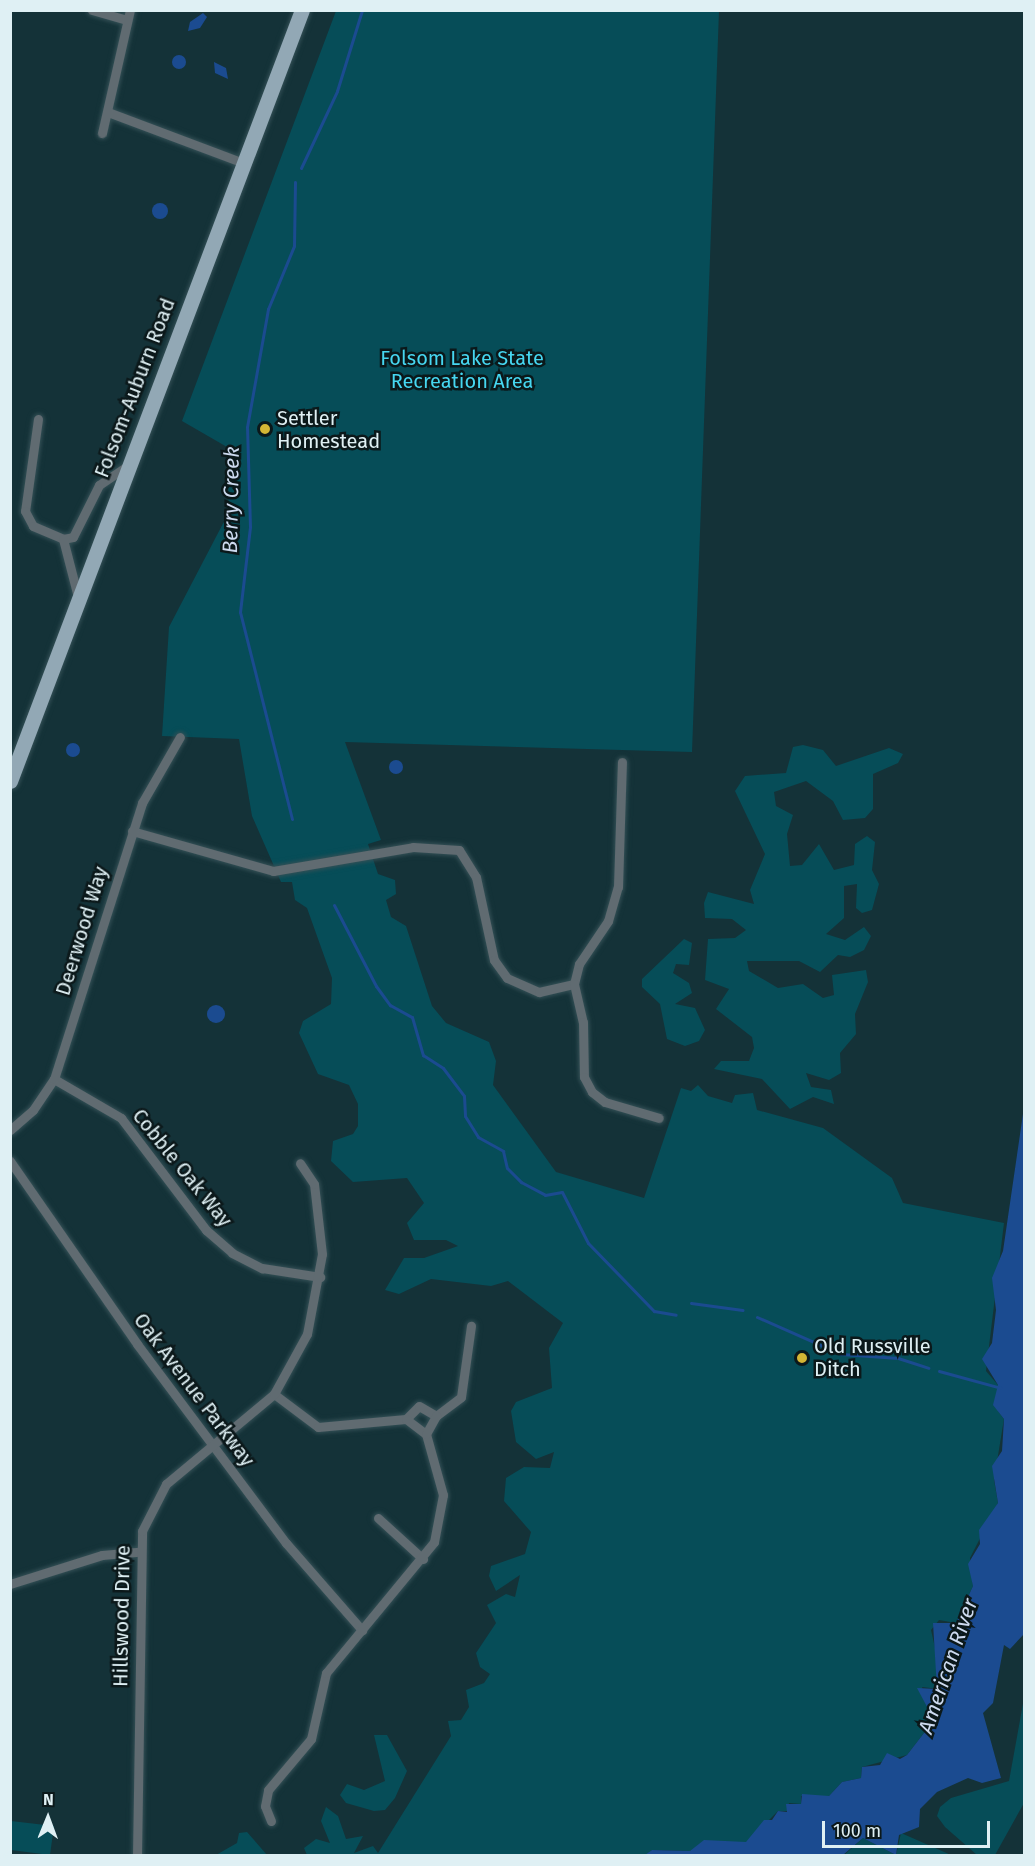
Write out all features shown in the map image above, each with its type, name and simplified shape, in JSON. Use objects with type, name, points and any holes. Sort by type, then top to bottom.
[{"type":"main road","name":"Folsom-Auburn Road","points":[[10,781],[126,467],[302,10]]},
{"type":"street","points":[[92,10],[127,20]]},
{"type":"street","points":[[102,133],[130,10]]},
{"type":"street","points":[[108,112],[244,163]]},
{"type":"street","points":[[38,419],[25,517],[33,526],[63,539],[78,533],[99,485],[126,467]]},
{"type":"street","points":[[63,539],[78,597]]},
{"type":"street","name":"Deerwood Way","points":[[10,1130],[33,1110],[54,1079],[132,831],[153,778],[180,737]]},
{"type":"street","points":[[622,762],[616,899],[579,964],[574,984],[583,1022],[584,1077],[592,1092],[605,1102],[659,1118]]},
{"type":"street","points":[[132,831],[279,871],[414,847],[459,850],[473,868],[494,960],[507,978],[539,992],[574,984]]},
{"type":"street","name":"Cobble Oak Way","points":[[54,1079],[122,1118],[207,1230],[232,1253],[262,1268],[320,1277]]},
{"type":"street","name":"Oak Avenue Parkway","points":[[10,1161],[304,1567],[362,1630]]},
{"type":"street","name":"Hillswood Drive","points":[[137,1856],[139,1552],[145,1520],[159,1492],[212,1443],[274,1394],[307,1334],[320,1277],[314,1184],[300,1163]]},
{"type":"street","points":[[426,1434],[436,1416],[460,1397],[471,1326]]},
{"type":"street","points":[[272,1821],[264,1806],[268,1790],[306,1747],[326,1673],[423,1559],[439,1529],[443,1495],[426,1434],[406,1419],[318,1427],[274,1394]]},
{"type":"street","points":[[406,1419],[418,1406],[436,1416]]},
{"type":"street","points":[[378,1518],[423,1559]]},
{"type":"street","points":[[10,1584],[102,1556],[139,1552]]},
{"type":"green space","name":"Folsom Lake State Recreation Area","points":[[336,11],[719,11],[692,752],[345,742],[381,840],[368,844],[378,874],[395,880],[396,894],[386,900],[391,917],[406,926],[432,1006],[446,1023],[489,1042],[496,1061],[493,1085],[556,1172],[644,1198],[681,1088],[691,1091],[698,1085],[708,1096],[732,1103],[735,1095],[753,1093],[757,1110],[823,1128],[892,1178],[903,1203],[1004,1223],[986,1371],[998,1385],[998,1411],[1004,1419],[994,1480],[998,1503],[970,1558],[973,1586],[956,1623],[939,1620],[931,1630],[940,1670],[938,1689],[922,1687],[934,1720],[907,1755],[862,1767],[861,1778],[842,1782],[829,1796],[801,1796],[801,1804],[789,1803],[788,1811],[778,1811],[746,1843],[714,1841],[690,1851],[652,1850],[645,1856],[307,1855],[304,1848],[316,1839],[330,1843],[321,1821],[326,1807],[338,1816],[346,1839],[363,1836],[354,1853],[373,1846],[378,1853],[451,1736],[448,1721],[461,1720],[469,1707],[466,1690],[484,1683],[490,1674],[480,1667],[476,1653],[496,1623],[487,1605],[506,1594],[515,1597],[520,1575],[496,1591],[489,1576],[491,1566],[525,1554],[531,1532],[504,1501],[506,1478],[524,1467],[550,1468],[554,1452],[536,1459],[516,1442],[511,1411],[516,1402],[552,1388],[549,1348],[563,1323],[508,1281],[491,1286],[431,1279],[399,1294],[385,1290],[404,1258],[424,1258],[458,1246],[446,1240],[414,1240],[407,1223],[424,1203],[407,1178],[353,1182],[331,1161],[333,1141],[353,1134],[358,1126],[358,1104],[349,1085],[318,1074],[299,1033],[303,1021],[331,1004],[332,978],[307,908],[295,900],[292,882],[281,882],[252,816],[239,739],[162,736],[169,627],[229,512],[227,447],[182,421]]},
{"type":"green space","points":[[803,745],[823,750],[836,766],[889,748],[903,754],[898,763],[873,774],[873,809],[865,818],[843,820],[833,801],[806,781],[774,792],[776,806],[793,815],[787,834],[790,866],[802,865],[819,844],[834,870],[854,865],[855,844],[867,836],[875,842],[872,870],[879,884],[872,910],[862,913],[856,908],[857,884],[844,886],[844,918],[826,934],[845,940],[864,927],[871,936],[864,950],[850,957],[838,955],[820,972],[799,961],[747,961],[749,971],[778,988],[803,984],[823,998],[834,995],[832,975],[866,970],[868,982],[855,1014],[856,1034],[840,1053],[841,1073],[829,1080],[806,1073],[811,1087],[831,1090],[834,1104],[813,1097],[790,1109],[762,1079],[714,1069],[721,1061],[749,1061],[754,1048],[752,1037],[716,1009],[729,989],[705,980],[708,939],[735,938],[746,930],[732,919],[705,918],[704,903],[708,892],[754,904],[750,890],[765,854],[735,791],[745,776],[786,773],[793,747]]},
{"type":"green space","points":[[684,939],[692,943],[689,965],[676,964],[673,973],[689,983],[692,993],[675,1004],[695,1008],[705,1030],[699,1041],[685,1046],[667,1039],[660,1004],[642,987],[642,979]]},
{"type":"green space","points":[[1024,1698],[1024,1803],[995,1855],[977,1855],[945,1827],[937,1816],[940,1807],[951,1798],[1009,1781]]},
{"type":"green space","points":[[374,1735],[387,1735],[407,1771],[395,1798],[385,1810],[374,1811],[346,1803],[340,1795],[347,1784],[364,1790],[385,1781]]},
{"type":"green space","points":[[11,1821],[54,1826],[50,1855],[11,1850]]},
{"type":"green space","points":[[247,1832],[267,1855],[216,1855],[237,1843],[239,1833]]},
{"type":"green space","points":[[901,1833],[951,1855],[843,1856],[863,1838],[896,1855]]},
{"type":"water","points":[[203,13],[207,17],[200,28],[188,31],[190,22]]},
{"type":"water","points":[[179,55],[184,57],[186,62],[184,67],[179,69],[174,67],[172,62],[174,57]]},
{"type":"water","points":[[214,62],[226,68],[228,79],[215,73]]},
{"type":"water","points":[[157,203],[163,203],[168,211],[166,217],[157,219],[152,214],[152,208]]},
{"type":"water","points":[[70,743],[76,743],[80,750],[76,757],[70,757],[66,753],[66,747]]},
{"type":"water","points":[[396,760],[401,762],[403,767],[401,772],[396,774],[391,772],[389,767],[391,762]]},
{"type":"water","points":[[216,1005],[222,1008],[225,1014],[222,1020],[216,1023],[210,1020],[207,1014],[210,1008]]},
{"type":"water","name":"American River","points":[[1024,1107],[1024,1634],[1010,1649],[1004,1645],[993,1703],[983,1713],[1001,1778],[982,1783],[968,1778],[937,1792],[920,1809],[919,1827],[899,1835],[896,1855],[863,1838],[843,1855],[645,1855],[652,1850],[690,1851],[704,1840],[746,1842],[764,1820],[772,1820],[778,1811],[787,1812],[786,1804],[801,1804],[802,1794],[829,1796],[842,1782],[861,1778],[862,1767],[880,1765],[887,1753],[900,1759],[907,1755],[934,1720],[917,1688],[937,1689],[933,1623],[956,1623],[973,1586],[968,1564],[980,1544],[979,1530],[998,1503],[992,1466],[1002,1451],[1004,1419],[993,1405],[998,1385],[982,1359],[992,1343],[996,1310],[992,1278],[1003,1251]]},
{"type":"waterway","name":"Berry Creek","points":[[301,168],[337,91],[362,10]]},
{"type":"waterway","name":"Berry Creek","points":[[292,819],[240,612],[250,527],[247,427],[268,309],[294,246],[295,182]]},
{"type":"waterway","points":[[334,905],[376,986],[390,1005],[412,1017],[423,1055],[443,1068],[464,1096],[465,1116],[478,1137],[503,1151],[507,1168],[521,1182],[545,1195],[562,1192],[588,1243],[654,1311],[676,1315]]},
{"type":"waterway","points":[[691,1303],[743,1310]]},
{"type":"waterway","points":[[757,1317],[841,1354],[898,1358],[928,1368]]},
{"type":"waterway","points":[[939,1371],[1001,1388]]},
{"type":"place","name":"Settler Homestead","points":[[265,429]]},
{"type":"place","name":"Old Russville Ditch","points":[[802,1358]]}]
